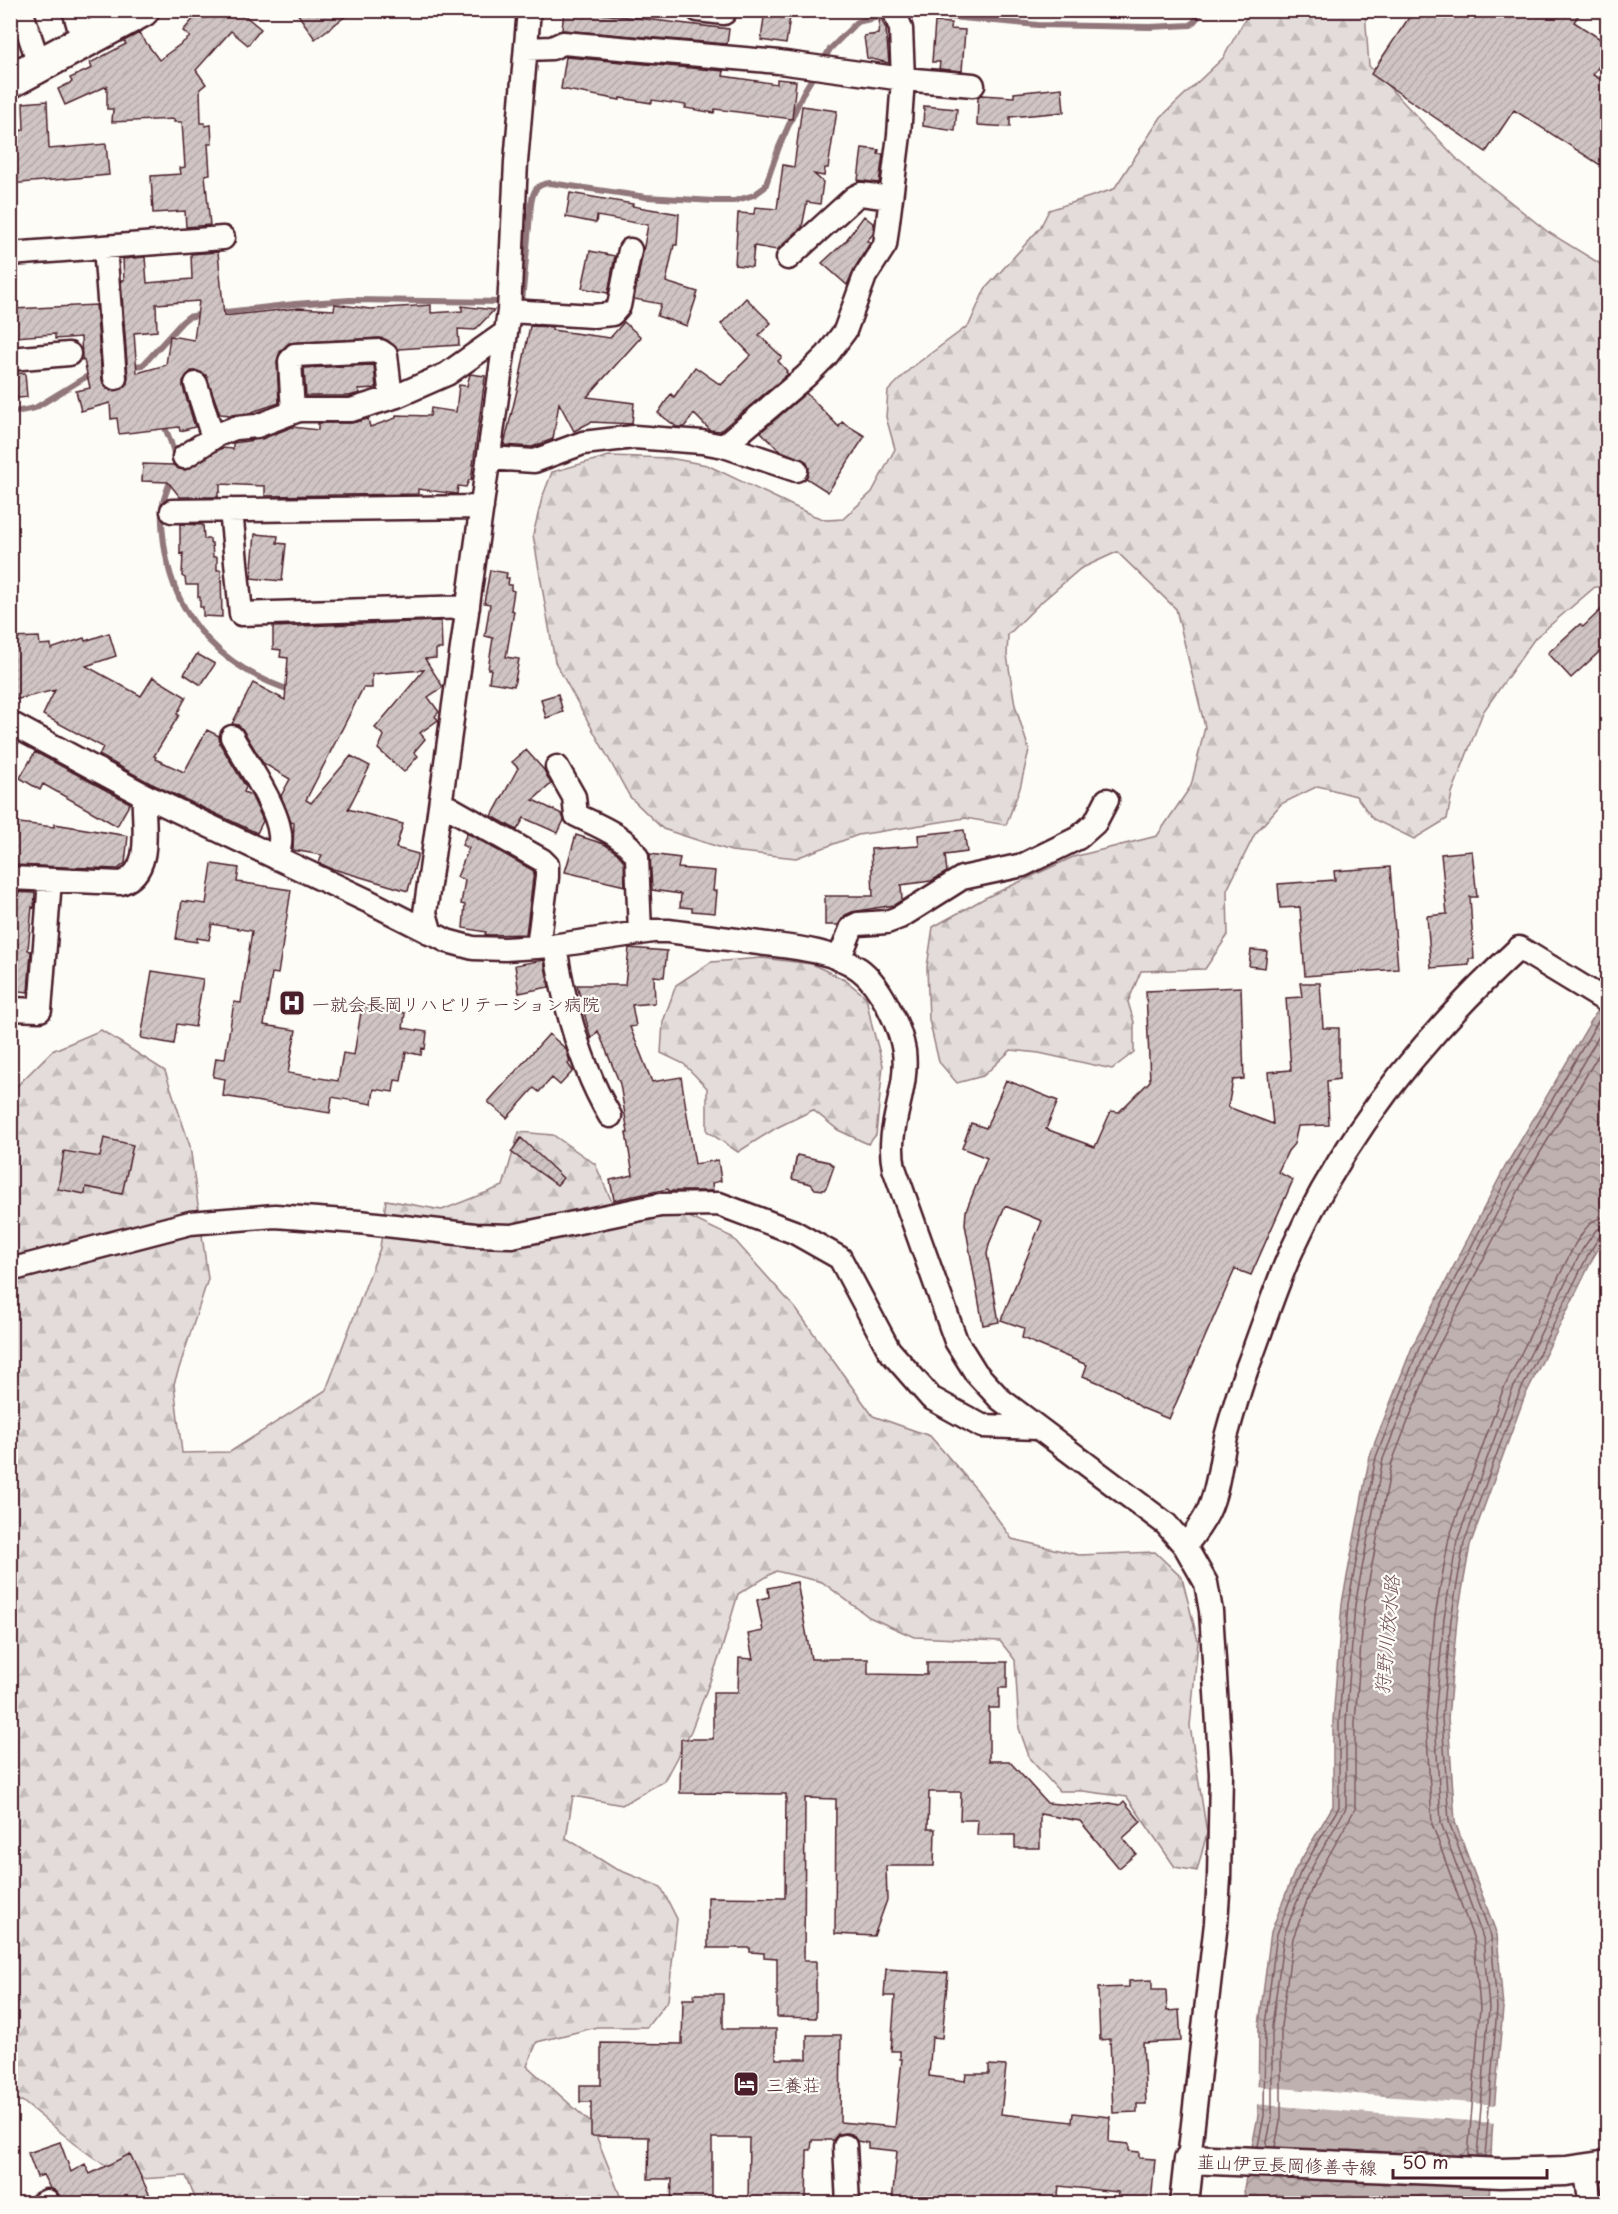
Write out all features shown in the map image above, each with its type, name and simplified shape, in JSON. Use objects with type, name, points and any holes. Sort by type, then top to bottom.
[{"type":"highway","points":[[10,81],[142,10]]},
{"type":"main road","name":"韮山伊豆長岡修善寺線","points":[[1184,2204],[1189,2159],[1501,2173],[1596,2167]]},
{"type":"street","points":[[21,10],[39,64]]},
{"type":"street","points":[[74,10],[83,41]]},
{"type":"street","points":[[431,934],[425,913],[509,310],[516,162],[529,10]]},
{"type":"street","points":[[698,10],[724,14]]},
{"type":"street","points":[[724,446],[806,376],[827,355],[845,330],[865,276],[885,245],[899,135],[903,79],[901,29],[894,10]]},
{"type":"street","points":[[527,49],[552,48],[563,43],[778,62],[903,79],[973,85]]},
{"type":"street","points":[[788,258],[855,197],[861,194],[891,198]]},
{"type":"street","points":[[10,254],[223,238]]},
{"type":"street","points":[[105,247],[115,372]]},
{"type":"street","points":[[509,310],[593,316],[612,314],[620,306],[630,250]]},
{"type":"street","points":[[184,456],[213,438],[235,428],[257,426],[293,412],[351,410],[391,398],[447,374],[505,333]]},
{"type":"street","points":[[293,412],[290,361],[295,356],[380,351],[387,356],[391,398]]},
{"type":"street","points":[[10,359],[69,354]]},
{"type":"street","points":[[196,384],[213,438]]},
{"type":"street","points":[[489,458],[534,461],[583,443],[634,437],[702,441],[796,470]]},
{"type":"street","points":[[172,511],[482,507]]},
{"type":"street","points":[[231,510],[241,614],[468,607]]},
{"type":"street","points":[[10,723],[144,795],[447,941],[473,948],[546,946],[668,931],[803,949],[839,959],[859,969],[871,979],[891,1013],[904,1051],[904,1078],[890,1151],[956,1341],[976,1373],[1000,1399],[1166,1524],[1185,1546],[1206,1583],[1211,1611],[1221,1774],[1216,1923],[1189,2159]]},
{"type":"street","points":[[232,737],[275,815],[280,833],[280,845],[276,858]]},
{"type":"street","points":[[557,767],[574,797],[576,815],[606,831],[634,850],[637,857],[640,933]]},
{"type":"street","points":[[10,878],[121,883],[130,880],[143,859],[144,795]]},
{"type":"street","points":[[839,959],[852,927],[858,924],[886,922],[900,917],[962,878],[1023,865],[1078,838],[1095,823],[1107,800]]},
{"type":"street","points":[[441,805],[542,860],[547,865],[546,946],[579,1045],[600,1100],[610,1116]]},
{"type":"street","points":[[10,1009],[40,1010],[50,880]]},
{"type":"street","points":[[1185,1546],[1201,1525],[1214,1496],[1227,1436],[1246,1371],[1291,1252],[1337,1165],[1376,1106],[1415,1055],[1483,981],[1519,948],[1608,1002]]},
{"type":"street","points":[[10,1270],[190,1223],[275,1216],[359,1222],[475,1235],[512,1236],[660,1205],[719,1204],[794,1232],[840,1258],[889,1350],[931,1398],[982,1426],[1038,1428]]},
{"type":"street","points":[[845,2146],[848,2204]]},
{"type":"street","points":[[1591,2204],[1596,2167]]},
{"type":"street","points":[[41,2204],[47,2201],[48,2204]]},
{"type":"green space","points":[[1254,11],[1365,11],[1369,66],[1458,160],[1548,232],[1607,268],[1607,587],[1595,587],[1535,638],[1483,712],[1452,793],[1447,819],[1414,839],[1373,819],[1356,796],[1318,786],[1281,804],[1255,834],[1227,890],[1228,935],[1205,969],[1141,971],[1128,1002],[1134,1022],[1134,1052],[1112,1069],[1039,1053],[1011,1050],[983,1076],[957,1083],[939,1062],[929,1020],[927,967],[933,927],[985,898],[1073,857],[1157,836],[1191,786],[1205,727],[1176,609],[1117,552],[1080,569],[1039,604],[1008,635],[1007,655],[1015,705],[1029,750],[1020,788],[1006,825],[965,818],[858,835],[796,858],[731,851],[663,829],[630,797],[555,662],[533,535],[542,498],[552,472],[609,456],[669,458],[707,465],[826,520],[843,519],[872,492],[895,449],[886,417],[888,391],[911,368],[969,325],[985,289],[1040,228],[1049,210],[1114,189],[1161,117],[1223,58],[1248,14]]},
{"type":"green space","points":[[762,958],[812,964],[845,980],[866,997],[883,1065],[876,1135],[868,1144],[838,1130],[813,1110],[776,1128],[738,1152],[707,1131],[707,1088],[684,1064],[661,1053],[663,1022],[676,985],[711,962]]},
{"type":"green space","points":[[101,1030],[165,1071],[190,1146],[208,1279],[174,1384],[182,1453],[230,1452],[326,1390],[380,1248],[386,1200],[442,1210],[503,1186],[519,1132],[553,1135],[595,1164],[621,1222],[685,1215],[732,1237],[796,1309],[873,1416],[930,1436],[977,1490],[1012,1539],[1079,1555],[1155,1552],[1182,1578],[1198,1641],[1190,1726],[1207,1833],[1197,1871],[1175,1867],[1127,1797],[1083,1791],[1059,1791],[1030,1759],[1019,1728],[1015,1660],[1000,1641],[914,1637],[869,1617],[822,1582],[776,1571],[738,1594],[720,1655],[691,1731],[664,1781],[622,1805],[573,1796],[566,1838],[614,1868],[661,1887],[677,1919],[668,2000],[647,2027],[597,2027],[537,2042],[527,2066],[591,2123],[623,2203],[197,2203],[186,2176],[125,2180],[79,2147],[22,2101],[11,2102],[10,1097],[15,1088],[52,1051]]},
{"type":"water","name":"狩野川放水路","points":[[1607,994],[1607,1235],[1594,1256],[1524,1398],[1470,1545],[1457,1619],[1448,1718],[1455,1822],[1497,1935],[1503,2008],[1492,2133],[1489,2203],[1245,2203],[1244,2188],[1258,2116],[1259,2025],[1271,1932],[1295,1870],[1333,1806],[1333,1721],[1342,1603],[1370,1455],[1413,1345],[1505,1167]]},
{"type":"pier","points":[[1255,2086],[1498,2105],[1496,2123],[1255,2104]]},
{"type":"building","points":[[201,10],[238,10],[261,29],[248,45],[231,31],[196,70],[206,84],[200,89],[201,123],[205,126],[211,125],[212,144],[208,144],[210,174],[205,175],[210,225],[186,227],[185,211],[153,213],[151,176],[181,174],[180,168],[185,167],[182,122],[174,122],[174,119],[112,122],[113,109],[107,109],[107,86],[65,105],[58,89],[72,82],[70,78],[92,68],[90,63],[126,44],[124,41],[139,33],[159,60],[190,37],[183,31]]},
{"type":"building","points":[[295,10],[354,10],[315,39]]},
{"type":"building","points":[[564,10],[603,10],[603,14],[729,29],[727,44],[562,30]]},
{"type":"building","points":[[765,10],[791,10],[786,44],[761,40]]},
{"type":"building","points":[[1414,10],[1582,10],[1574,22],[1608,44],[1608,53],[1593,75],[1608,84],[1608,170],[1514,110],[1486,152],[1371,74]]},
{"type":"building","points":[[880,16],[886,29],[889,63],[867,58],[864,36],[878,34]]},
{"type":"building","points":[[935,22],[951,23],[950,29],[965,30],[962,71],[939,69],[940,62],[932,62]]},
{"type":"building","points":[[566,57],[724,71],[723,76],[777,84],[777,79],[796,81],[792,119],[715,109],[714,113],[685,108],[686,105],[652,100],[652,103],[620,98],[620,100],[561,89]]},
{"type":"building","points":[[1062,88],[1064,112],[1010,117],[1010,127],[977,125],[978,97],[981,95],[1014,97],[1014,93]]},
{"type":"building","points":[[47,101],[49,149],[106,144],[109,175],[10,184],[10,131],[24,130],[23,103]]},
{"type":"building","points":[[802,106],[837,111],[828,168],[825,168],[824,176],[814,174],[823,182],[820,204],[807,202],[802,227],[777,250],[754,246],[752,267],[735,265],[738,213],[754,214],[755,207],[777,209],[783,165],[794,167]]},
{"type":"building","points":[[924,106],[957,109],[955,131],[923,126]]},
{"type":"building","points":[[862,148],[879,150],[878,154],[883,154],[879,183],[858,180]]},
{"type":"building","points":[[570,193],[679,214],[677,245],[674,245],[666,282],[698,292],[687,326],[657,316],[661,304],[634,299],[648,225],[597,216],[596,223],[566,217]]},
{"type":"building","points":[[864,216],[874,224],[873,234],[867,241],[870,243],[847,285],[822,263],[848,239]]},
{"type":"building","points":[[590,251],[615,256],[608,293],[582,288]]},
{"type":"building","points":[[218,252],[224,316],[299,308],[334,310],[335,304],[370,309],[431,305],[431,313],[462,311],[462,306],[494,310],[475,330],[458,329],[459,345],[398,349],[387,340],[379,338],[289,343],[280,352],[277,361],[279,403],[249,413],[220,414],[206,375],[198,371],[191,371],[183,381],[183,387],[195,427],[180,431],[179,427],[119,434],[117,418],[111,419],[110,403],[81,411],[76,391],[90,388],[84,360],[82,360],[81,337],[55,339],[55,334],[15,337],[13,309],[96,305],[102,380],[104,386],[110,390],[122,389],[127,384],[128,377],[121,280],[124,280],[123,259],[145,257],[147,283],[192,279],[191,254]],"holes":[[[199,301],[194,340],[170,336],[166,365],[137,373],[134,333],[157,331],[156,304]]]},
{"type":"building","points":[[746,298],[771,323],[759,335],[782,357],[778,361],[788,374],[720,431],[710,430],[694,414],[684,427],[677,427],[658,413],[671,394],[674,397],[695,367],[721,385],[751,355],[721,324]]},
{"type":"building","points":[[624,322],[641,337],[587,397],[634,403],[632,424],[591,422],[574,431],[559,403],[553,439],[532,447],[504,445],[530,326],[552,327],[552,330],[610,338]]},
{"type":"building","points":[[374,365],[376,388],[358,389],[360,393],[349,396],[306,396],[304,368]]},
{"type":"building","points":[[25,373],[27,397],[10,399],[10,374]]},
{"type":"building","points":[[470,374],[485,376],[485,378],[471,480],[466,487],[458,486],[457,494],[418,489],[418,494],[265,496],[265,486],[220,484],[218,497],[180,497],[168,482],[142,481],[143,464],[173,465],[185,470],[222,448],[233,449],[233,443],[262,439],[292,427],[318,430],[318,423],[351,423],[368,419],[370,427],[396,418],[396,415],[430,416],[431,408],[456,412],[459,385],[467,386]]},
{"type":"building","points":[[806,393],[839,427],[842,422],[865,436],[828,492],[806,478],[809,468],[806,461],[779,450],[761,432]]},
{"type":"building","points":[[180,524],[203,525],[204,539],[210,539],[212,543],[213,557],[217,557],[217,570],[221,570],[222,617],[203,616],[203,607],[200,607],[200,597],[198,597],[198,585],[186,585],[185,578],[182,576],[183,553],[180,554]]},
{"type":"building","points":[[255,534],[278,536],[277,543],[286,544],[282,581],[251,578]]},
{"type":"building","points":[[490,570],[507,573],[508,585],[511,585],[511,590],[514,591],[511,610],[514,611],[506,657],[519,659],[514,686],[489,682],[491,669],[488,669],[493,638],[485,636],[490,604],[484,603]]},
{"type":"building","points":[[1608,603],[1608,644],[1571,678],[1548,653],[1580,624],[1583,627]]},
{"type":"building","points":[[441,621],[442,649],[436,649],[436,658],[425,659],[443,687],[428,697],[439,712],[435,716],[438,720],[420,733],[425,739],[414,752],[418,756],[404,772],[378,749],[384,736],[375,728],[424,670],[372,674],[372,688],[363,688],[306,800],[311,803],[351,756],[370,766],[348,809],[403,824],[396,848],[418,854],[408,891],[330,868],[319,863],[322,855],[293,850],[294,823],[291,822],[281,796],[290,779],[263,763],[243,730],[238,725],[232,724],[253,683],[285,700],[288,658],[280,657],[281,650],[273,649],[273,627]]},
{"type":"building","points":[[109,633],[116,656],[86,666],[141,696],[153,677],[186,697],[177,714],[179,715],[154,756],[155,759],[184,772],[207,730],[219,736],[220,744],[246,787],[244,792],[251,795],[263,821],[257,833],[150,783],[99,755],[103,747],[43,715],[55,690],[14,700],[10,638],[39,637],[40,645],[51,644],[51,649],[84,638],[85,641]]},
{"type":"building","points":[[197,654],[215,664],[201,685],[184,674]]},
{"type":"building","points":[[558,694],[563,712],[546,718],[541,699]]},
{"type":"building","points":[[526,750],[544,770],[551,784],[533,800],[562,814],[564,820],[558,833],[524,818],[517,830],[492,816],[518,768],[512,762]]},
{"type":"building","points":[[35,752],[130,803],[117,826],[43,784],[40,790],[20,778]]},
{"type":"building","points":[[10,822],[54,827],[54,824],[128,836],[125,863],[118,869],[14,865],[15,860],[10,860]]},
{"type":"building","points":[[964,830],[967,852],[945,855],[947,872],[931,881],[901,885],[902,900],[894,905],[852,912],[845,915],[838,925],[825,925],[825,896],[873,896],[871,849],[919,846],[918,835]]},
{"type":"building","points":[[467,833],[534,871],[526,934],[488,935],[485,934],[486,932],[463,928],[465,905],[461,904],[465,880],[457,877],[469,848],[462,845]]},
{"type":"building","points":[[576,835],[604,844],[617,853],[624,861],[625,886],[565,872]]},
{"type":"building","points":[[1472,851],[1477,897],[1470,897],[1474,959],[1469,959],[1469,965],[1431,968],[1427,916],[1447,914],[1441,854]]},
{"type":"building","points":[[650,854],[680,858],[678,868],[715,871],[713,891],[717,891],[715,913],[692,911],[692,908],[680,907],[681,894],[652,890]]},
{"type":"building","points":[[212,864],[239,868],[237,882],[291,890],[278,974],[272,973],[264,1025],[296,1030],[288,1073],[338,1081],[343,1053],[354,1055],[362,1006],[405,1013],[403,1028],[427,1032],[425,1049],[422,1048],[421,1055],[406,1052],[401,1081],[395,1080],[393,1092],[374,1089],[372,1104],[332,1097],[330,1113],[223,1096],[225,1079],[213,1077],[216,1058],[225,1059],[234,1002],[241,1003],[252,931],[212,924],[209,940],[197,938],[197,942],[176,939],[182,901],[206,904]]},
{"type":"building","points":[[1390,867],[1398,969],[1305,976],[1300,907],[1280,908],[1278,884],[1335,880],[1334,871]]},
{"type":"building","points":[[10,892],[35,893],[28,950],[31,951],[28,992],[10,990]]},
{"type":"building","points":[[629,948],[667,951],[664,977],[654,976],[655,1003],[632,1005],[636,1026],[630,1027],[652,1082],[681,1077],[695,1164],[718,1160],[721,1181],[712,1183],[713,1191],[669,1191],[668,1189],[614,1200],[610,1180],[633,1175],[620,1084],[598,1031],[591,1039],[577,985],[625,985]]},
{"type":"building","points":[[1251,950],[1267,951],[1265,968],[1249,966]]},
{"type":"building","points":[[544,960],[549,987],[519,993],[515,965]]},
{"type":"building","points":[[152,971],[203,979],[195,1027],[177,1024],[174,1044],[141,1038]]},
{"type":"building","points":[[1300,983],[1320,983],[1323,1028],[1339,1028],[1339,1079],[1327,1081],[1329,1125],[1298,1126],[1294,1144],[1278,1172],[1293,1180],[1251,1275],[1235,1269],[1169,1419],[1142,1408],[1116,1390],[1083,1376],[1087,1365],[1022,1338],[1024,1328],[1001,1320],[1042,1221],[1005,1206],[987,1254],[999,1322],[983,1325],[965,1224],[966,1211],[987,1158],[962,1148],[971,1123],[986,1128],[1006,1080],[1058,1101],[1046,1129],[1095,1147],[1111,1111],[1119,1112],[1150,1081],[1146,991],[1241,987],[1244,1079],[1233,1080],[1228,1107],[1273,1124],[1268,1072],[1291,1070],[1286,998],[1302,997]]},
{"type":"building","points":[[549,1034],[566,1049],[570,1062],[568,1064],[573,1071],[560,1085],[552,1078],[539,1092],[534,1088],[507,1118],[488,1102]]},
{"type":"building","points":[[104,1138],[133,1145],[122,1194],[86,1187],[85,1194],[58,1189],[64,1151],[100,1157]]},
{"type":"building","points":[[521,1138],[563,1178],[557,1185],[511,1152]]},
{"type":"building","points":[[797,1155],[829,1162],[834,1166],[824,1190],[815,1189],[811,1184],[792,1179]]},
{"type":"building","points":[[797,1582],[811,1659],[868,1659],[868,1674],[927,1675],[927,1662],[1007,1662],[1007,1688],[999,1688],[999,1708],[989,1708],[989,1761],[1009,1761],[1047,1803],[1083,1806],[1110,1803],[1120,1805],[1124,1801],[1141,1822],[1123,1838],[1136,1854],[1119,1868],[1080,1821],[1040,1814],[1040,1848],[1015,1848],[1015,1835],[977,1835],[978,1820],[960,1820],[961,1792],[929,1792],[928,1829],[935,1829],[934,1866],[886,1866],[887,1900],[874,1936],[835,1934],[836,1799],[805,1798],[804,1961],[816,1961],[816,2018],[777,2017],[777,1958],[764,1957],[764,1953],[750,1952],[750,1948],[708,1948],[708,1897],[785,1898],[786,1794],[680,1793],[681,1739],[713,1739],[713,1692],[738,1692],[739,1658],[753,1659],[748,1634],[763,1631],[757,1600],[769,1597],[768,1588]]},
{"type":"building","points":[[886,1969],[948,1973],[942,2038],[932,2037],[929,2076],[965,2081],[966,2074],[989,2074],[989,2065],[1006,2066],[1001,2114],[1072,2122],[1073,2113],[1110,2117],[1109,2142],[1129,2144],[1129,2151],[1139,2152],[1139,2158],[1155,2159],[1151,2204],[1117,2204],[1118,2192],[1059,2186],[1057,2204],[892,2202],[897,2151],[868,2148],[868,2143],[857,2141],[852,2134],[845,2133],[838,2134],[833,2140],[812,2140],[811,2150],[807,2150],[806,2204],[748,2204],[749,2138],[712,2138],[712,2204],[671,2204],[672,2179],[648,2179],[649,2137],[591,2136],[591,2102],[580,2102],[580,2085],[601,2085],[601,2043],[682,2044],[683,1999],[694,1999],[694,1994],[723,1994],[723,2029],[776,2029],[776,2059],[807,2059],[807,2035],[841,2035],[840,2122],[895,2127],[902,2059],[900,2059],[900,2051],[891,2051],[895,1996],[884,1996]]},
{"type":"building","points":[[1152,1980],[1152,1990],[1166,1990],[1167,2011],[1179,2010],[1181,2041],[1143,2043],[1146,2104],[1137,2104],[1137,2112],[1113,2113],[1110,2039],[1100,2040],[1098,1988],[1129,1987],[1129,1981]]},
{"type":"building","points":[[60,2142],[71,2172],[85,2164],[90,2174],[130,2154],[154,2204],[61,2204],[60,2196],[50,2188],[43,2175],[37,2177],[28,2153]]},
{"type":"waterway","points":[[821,64],[830,49],[857,22],[879,17],[917,14],[1038,25],[1150,27],[1191,25],[1204,10]]},
{"type":"waterway","points":[[516,302],[522,302],[531,204],[538,187],[550,183],[646,197],[714,201],[734,201],[754,195],[765,187],[779,147],[803,93],[815,73]]},
{"type":"waterway","points":[[217,313],[350,300],[506,302]]},
{"type":"waterway","points":[[119,368],[143,365],[182,322],[188,317],[204,314]]},
{"type":"waterway","points":[[10,413],[35,408],[94,372]]},
{"type":"waterway","points":[[163,422],[175,461],[163,503],[162,530],[171,576],[180,599],[208,640],[226,656],[246,670],[293,691]]},
{"type":"place","name":"一就会長岡リハビリテーション病院","points":[[292,1003]]},
{"type":"place","name":"三養荘","points":[[746,2084]]}]
